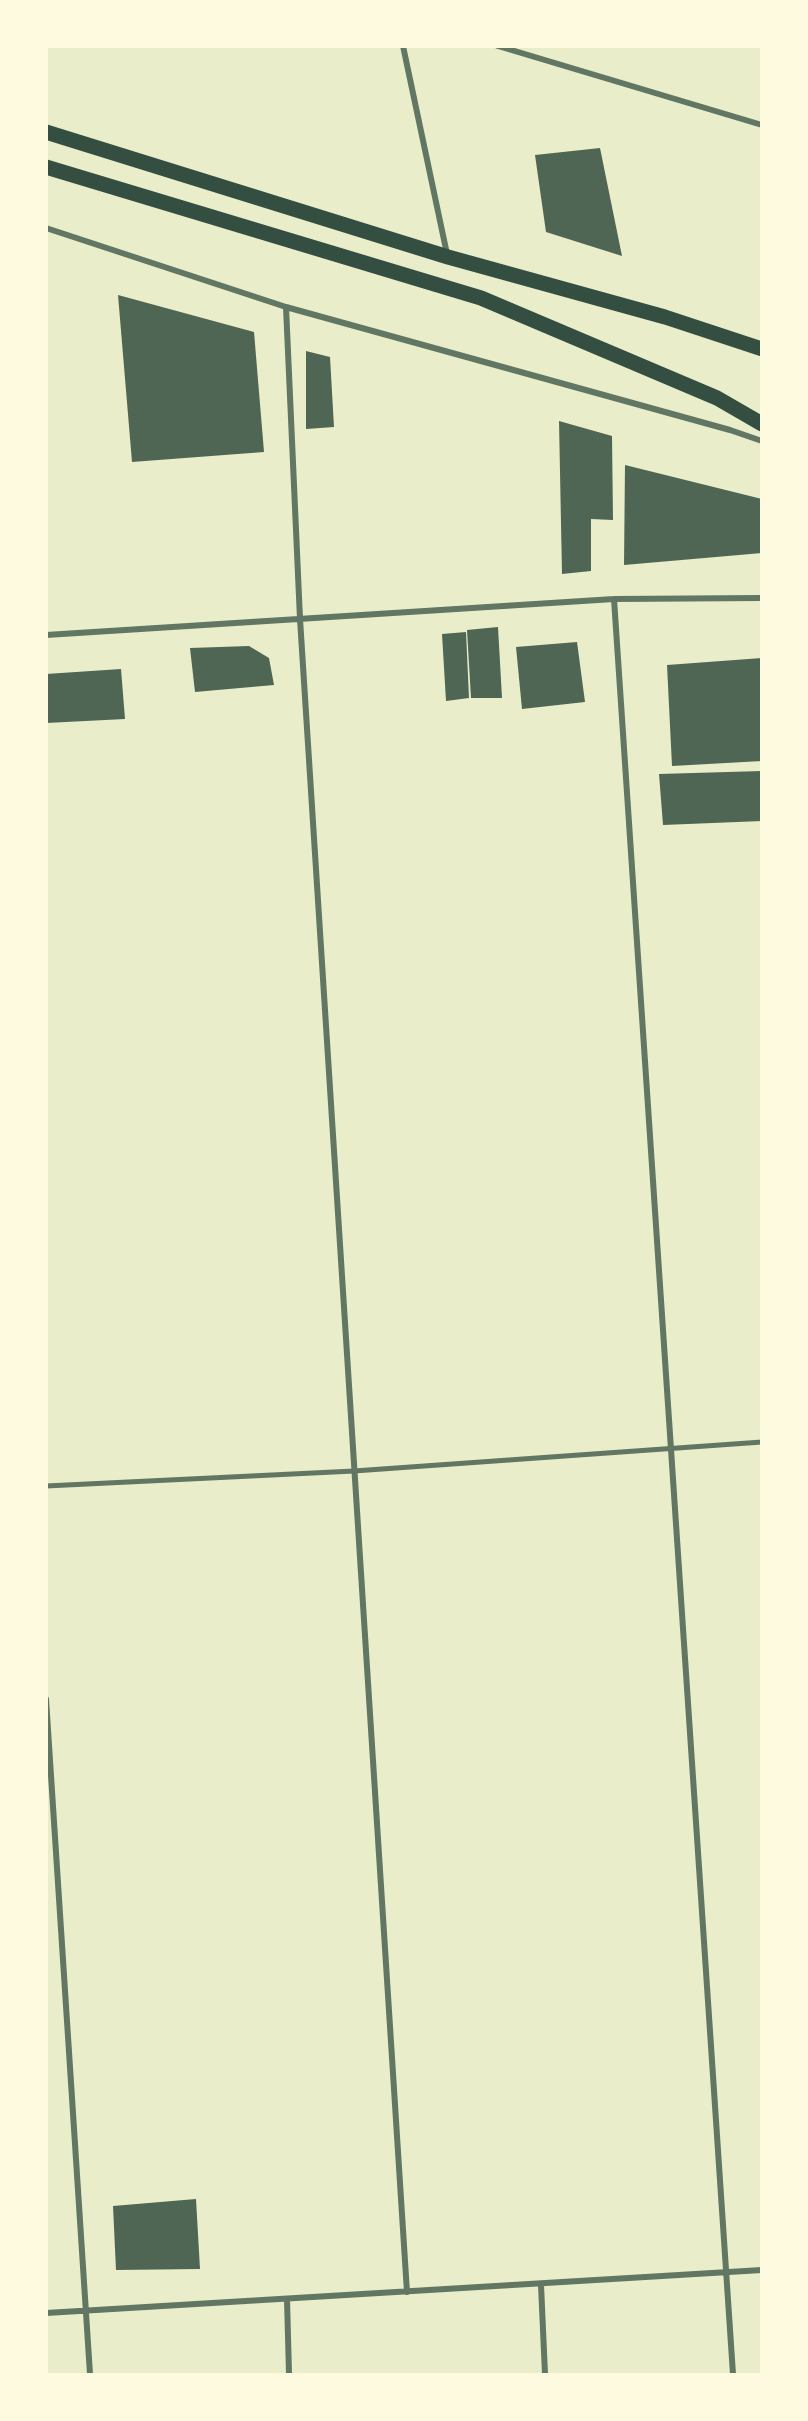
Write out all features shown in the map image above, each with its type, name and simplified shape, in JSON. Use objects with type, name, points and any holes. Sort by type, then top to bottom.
[{"type":"main road","points":[[46,132],[448,256],[665,317],[762,349]]},
{"type":"main road","points":[[46,167],[481,298],[717,398],[762,424]]},
{"type":"street","points":[[403,46],[448,256]]},
{"type":"street","points":[[498,46],[762,125]]},
{"type":"street","points":[[46,228],[286,307],[719,427],[762,441]]},
{"type":"street","points":[[286,307],[300,619],[407,2292]]},
{"type":"street","points":[[614,599],[733,2374]]},
{"type":"street","points":[[46,635],[614,599],[760,599]]},
{"type":"street","points":[[46,1486],[354,1471],[672,1447],[762,1443]]},
{"type":"street","points":[[46,1699],[90,2374]]},
{"type":"street","points":[[46,2313],[762,2270]]},
{"type":"street","points":[[542,2285],[545,2374]]},
{"type":"street","points":[[287,2299],[289,2374]]},
{"type":"building","points":[[600,148],[622,256],[546,232],[535,155]]},
{"type":"building","points":[[118,295],[254,332],[264,452],[132,462]]},
{"type":"building","points":[[306,351],[330,357],[334,427],[306,429]]},
{"type":"building","points":[[559,421],[612,436],[613,520],[591,519],[591,571],[562,574]]},
{"type":"building","points":[[625,465],[762,499],[762,553],[624,565]]},
{"type":"building","points":[[498,627],[502,698],[471,698],[467,630]]},
{"type":"building","points":[[466,632],[469,698],[446,701],[442,634]]},
{"type":"building","points":[[577,642],[585,702],[522,709],[516,647]]},
{"type":"building","points":[[249,646],[269,658],[274,685],[195,692],[190,648]]},
{"type":"building","points":[[762,658],[762,761],[672,766],[667,665]]},
{"type":"building","points":[[121,669],[125,719],[46,723],[46,674]]},
{"type":"building","points":[[762,771],[762,821],[663,825],[659,774]]},
{"type":"building","points":[[196,2199],[200,2269],[116,2270],[113,2206]]}]
